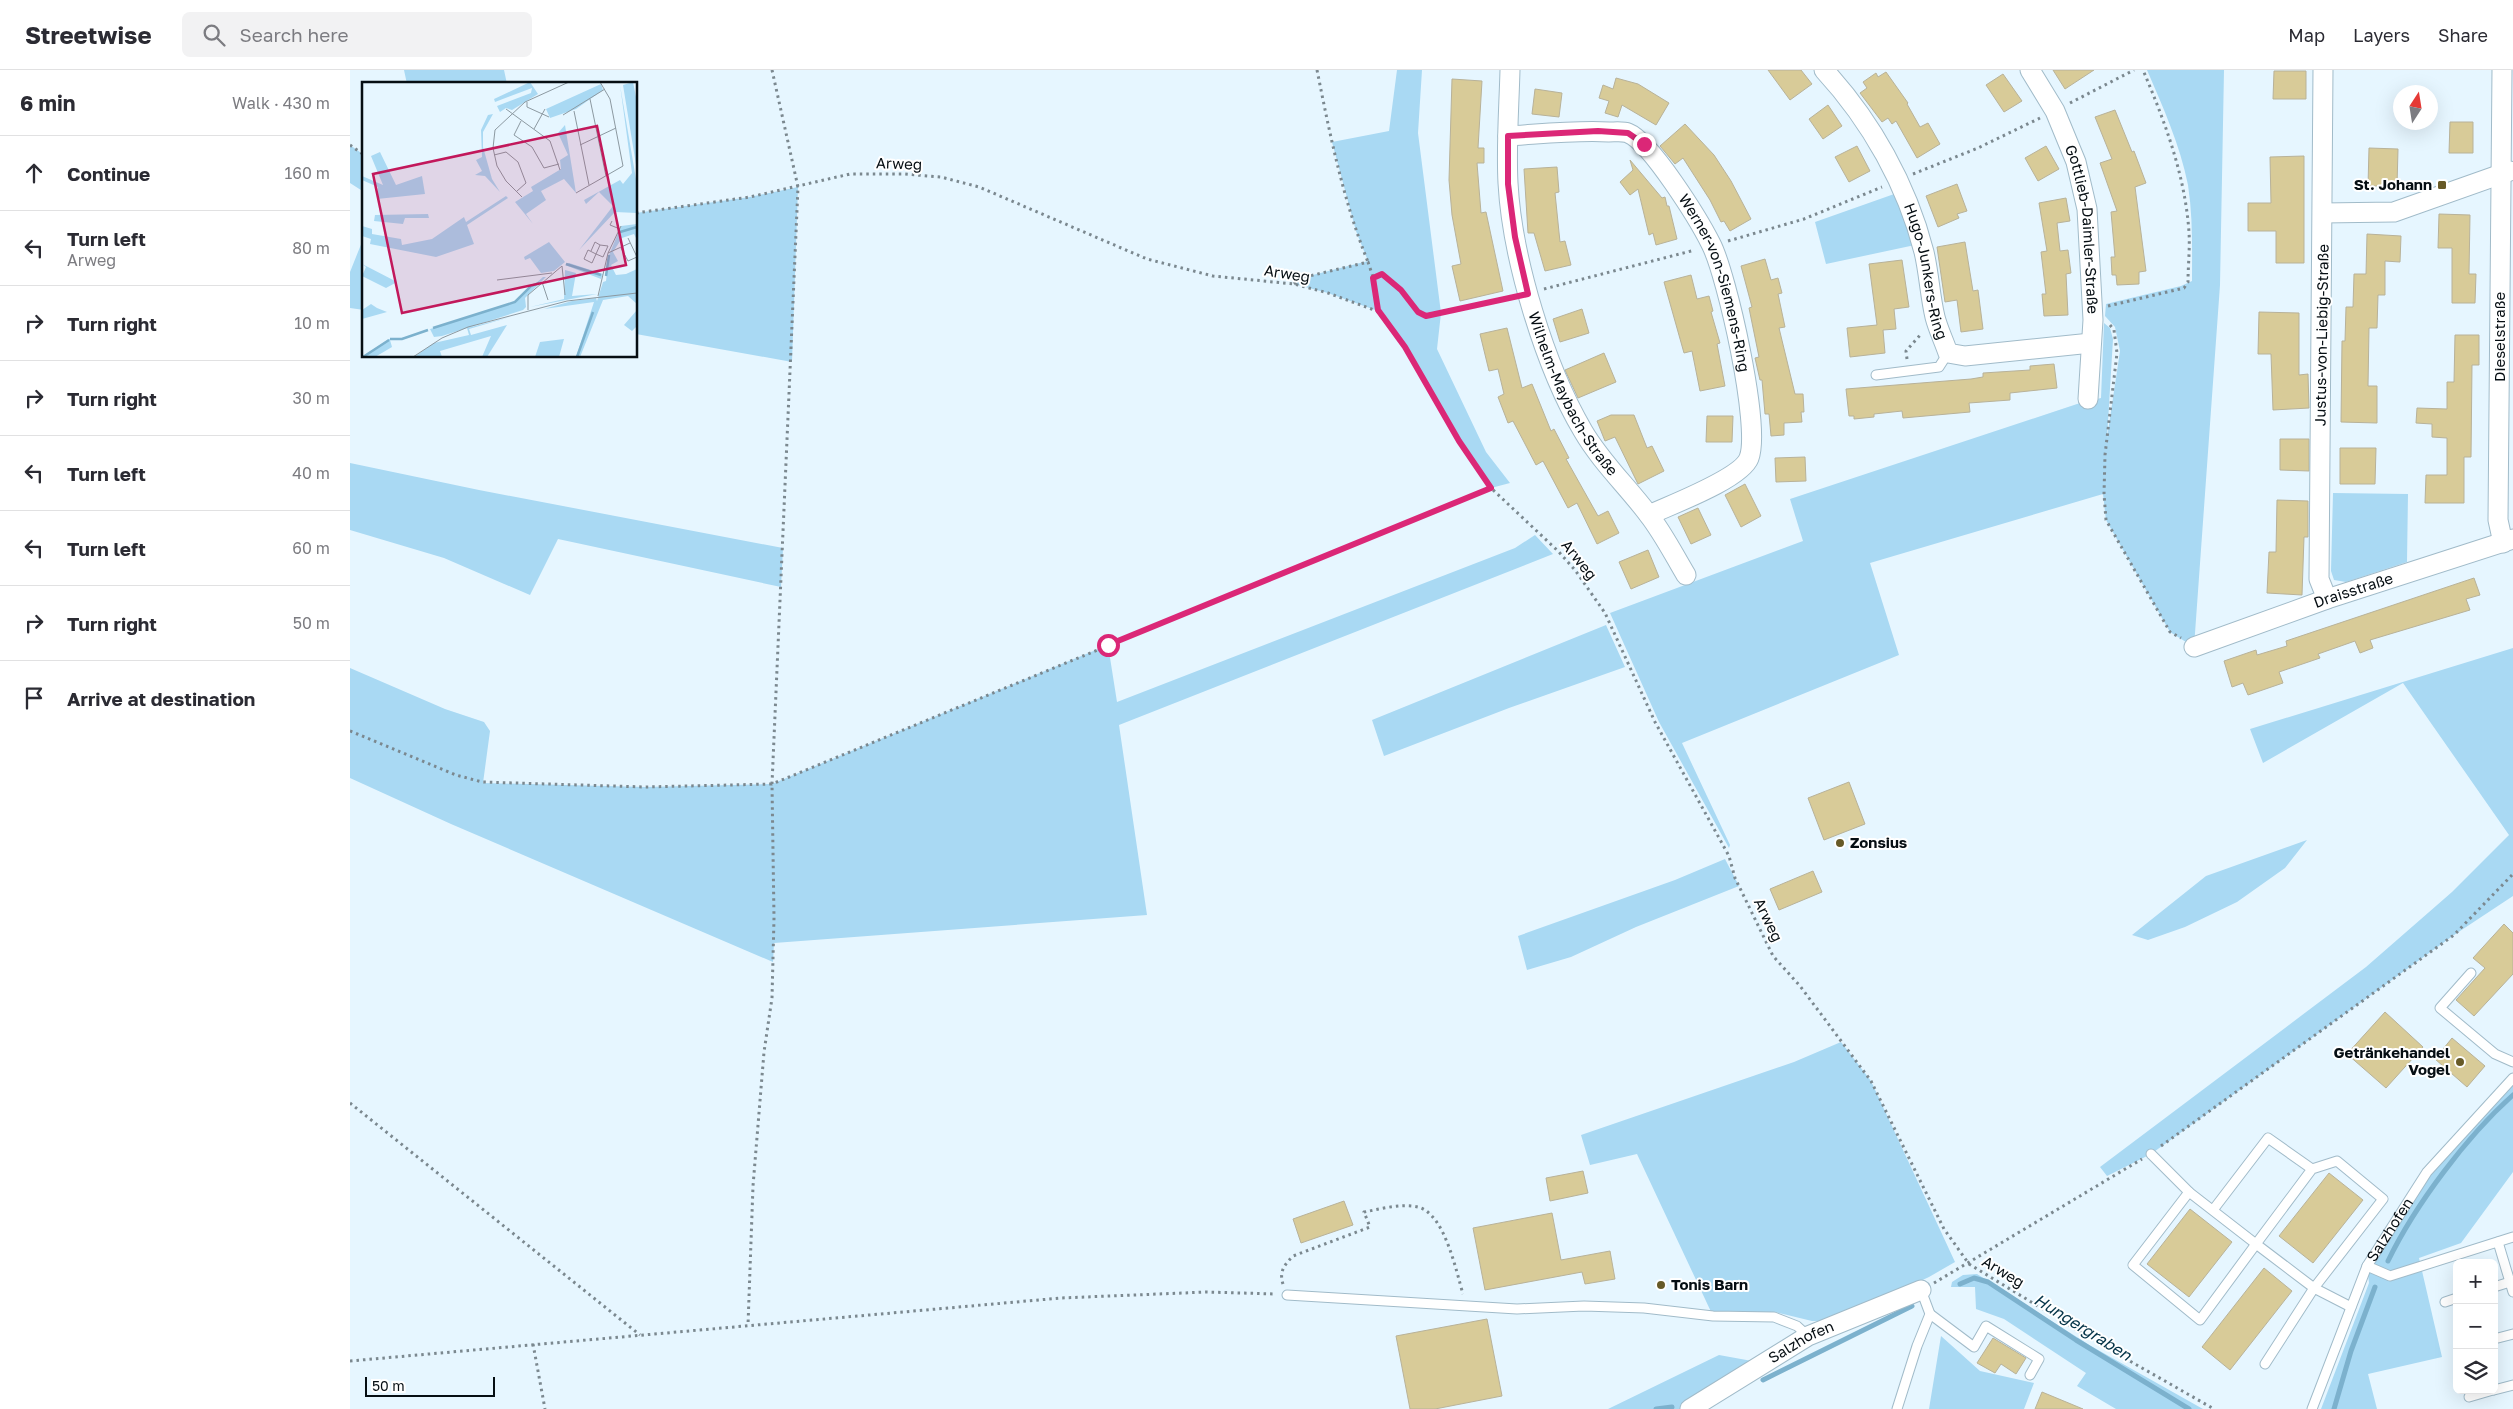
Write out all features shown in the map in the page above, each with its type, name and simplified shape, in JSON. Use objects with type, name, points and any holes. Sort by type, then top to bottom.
[{"type":"street","name":"Wilhelm-Maybach-Straße","points":[[1510,70],[1508,184],[1515,237],[1528,294],[1566,399],[1579,424],[1602,461],[1649,515],[1686,575]]},
{"type":"street","name":"Hugo-Junkers-Ring","points":[[1824,70],[1871,129],[1898,180],[1914,218],[1924,253],[1935,318],[1948,353],[1965,356],[2091,343]]},
{"type":"street","name":"Gottlieb-Daimler-Straße","points":[[2030,70],[2055,111],[2076,162],[2087,209],[2093,315],[2088,399]]},
{"type":"street","name":"Justus-von-Liebig-Straße","points":[[2323,70],[2319,579],[2327,599]]},
{"type":"street","name":"Dieselstraße","points":[[2502,70],[2507,172],[2498,520],[2508,541]]},
{"type":"street","name":"Werner-von-Siemens-Ring","points":[[1508,136],[1598,131],[1628,133],[1644,144],[1684,198],[1712,245],[1739,344],[1752,421],[1749,458],[1738,471],[1712,486],[1649,515]]},
{"type":"street","points":[[2323,213],[2394,212],[2507,172]]},
{"type":"street","name":"Draisstraße","points":[[2194,647],[2327,599],[2508,541]]},
{"type":"street","name":"Salzhofen","points":[[1698,1407],[1808,1336],[1920,1290]]},
{"type":"lane","points":[[1876,375],[1939,367],[1948,353]]},
{"type":"lane","points":[[2471,973],[2440,1008],[2495,1054],[2513,1062]]},
{"type":"lane","name":"Salzhofen","points":[[2312,1409],[2367,1266],[2427,1172],[2513,1078]]},
{"type":"lane","points":[[2213,1210],[2268,1138],[2312,1169]]},
{"type":"lane","points":[[2151,1154],[2189,1192],[2256,1244],[2314,1288],[2351,1307]]},
{"type":"lane","points":[[2189,1192],[2133,1265],[2200,1320],[2312,1169],[2337,1161],[2383,1199],[2314,1288],[2265,1364]]},
{"type":"lane","points":[[2367,1266],[2390,1276],[2513,1237]]},
{"type":"lane","points":[[2498,1242],[2513,1292]]},
{"type":"lane","points":[[2498,1286],[2510,1282]]},
{"type":"lane","points":[[1920,1290],[1930,1314],[1974,1347],[1986,1326],[2040,1359],[2030,1374]]},
{"type":"lane","points":[[1287,1295],[1517,1308],[1644,1308],[1714,1316],[1774,1317],[1797,1326],[1808,1336]]},
{"type":"lane","points":[[2445,1302],[2453,1299]]},
{"type":"lane","points":[[1897,1409],[1917,1346],[1930,1314]]},
{"type":"lane","points":[[2498,1338],[2513,1334]]},
{"type":"lane","points":[[2498,1389],[2513,1385]]},
{"type":"lane","points":[[2469,1397],[2480,1394]]},
{"type":"path","points":[[748,1325],[753,1186],[764,1052],[772,998],[774,918],[772,784],[798,187],[772,70]]},
{"type":"path","points":[[1317,70],[1336,160],[1356,231],[1373,278],[1378,310]]},
{"type":"path","points":[[1373,278],[1382,274],[1401,290],[1418,312],[1426,316],[1528,294],[1712,245],[1804,219],[1978,148],[2134,70]]},
{"type":"path","points":[[2093,315],[2184,288],[2188,282],[2189,234],[2185,199],[2172,143],[2143,70]]},
{"type":"path","points":[[350,145],[362,154]]},
{"type":"path","name":"Arweg","points":[[638,213],[750,197],[850,174],[904,174],[941,177],[988,191],[1147,259],[1213,276],[1294,284],[1378,310],[1405,347],[1459,441],[1491,488],[1558,551],[1575,570],[1605,613],[1655,722],[1729,856],[1735,878],[1773,956],[1800,986],[1871,1081],[1944,1229],[1969,1264],[2100,1344],[2214,1409]]},
{"type":"path","points":[[1294,284],[1301,278],[1368,262]]},
{"type":"path","points":[[2093,315],[2106,321],[2114,330],[2117,353],[2105,456],[2104,494],[2106,520],[2170,632],[2194,647]]},
{"type":"path","points":[[1907,372],[1906,351],[1935,318]]},
{"type":"path","points":[[350,731],[456,774],[482,782],[645,787],[772,784],[1491,488]]},
{"type":"path","points":[[1920,1290],[1969,1264],[2151,1154],[2454,934],[2513,874]]},
{"type":"path","points":[[350,1103],[640,1335]]},
{"type":"path","points":[[350,1361],[1061,1298],[1207,1292],[1287,1295],[1281,1277],[1284,1264],[1293,1256],[1370,1227],[1364,1212],[1407,1206],[1420,1208],[1433,1217],[1444,1235],[1466,1305]]},
{"type":"path","points":[[534,1344],[545,1409]]},
{"type":"shaded area","points":[[404,70],[504,70],[507,82],[407,82]]},
{"type":"shaded area","points":[[1397,70],[1422,70],[1418,133],[1441,313],[1437,349],[1486,452],[1510,483],[1491,488],[1459,441],[1405,347],[1378,311],[1328,293],[1294,284],[1301,278],[1368,261],[1356,231],[1332,142],[1389,131]]},
{"type":"shaded area","points":[[2147,70],[2224,70],[2220,285],[2194,647],[2170,632],[2106,520],[2103,494],[1870,563],[1899,655],[1682,743],[1730,845],[1729,848],[1659,722],[1610,613],[1803,541],[1790,499],[2077,404],[2101,398],[2104,323],[2110,328],[2113,339],[2107,438],[2120,351],[2115,327],[2105,316],[2106,304],[2181,286],[2192,281],[2190,197],[2185,170],[2165,112]]},
{"type":"shaded area","points":[[350,145],[362,154],[362,191],[350,183]]},
{"type":"shaded area","points":[[798,187],[792,362],[638,334],[638,213],[750,197]]},
{"type":"shaded area","points":[[1897,193],[1915,245],[1826,264],[1815,222]]},
{"type":"shaded area","points":[[362,242],[362,310],[350,308],[350,272]]},
{"type":"shaded area","points":[[350,463],[479,490],[783,548],[781,587],[558,539],[530,595],[444,558],[350,530]]},
{"type":"shaded area","points":[[2333,493],[2408,494],[2407,562],[2346,582],[2334,580],[2331,571]]},
{"type":"shaded area","points":[[1535,535],[1553,554],[1119,725],[1147,915],[774,943],[773,962],[451,824],[350,778],[350,668],[445,709],[484,722],[490,731],[483,783],[645,787],[772,784],[1108,645],[1117,702],[1515,548]]},
{"type":"shaded area","points":[[1606,625],[1625,667],[1509,708],[1384,756],[1372,720]]},
{"type":"shaded area","points":[[2513,648],[2513,896],[2454,935],[2151,1154],[2107,1176],[2100,1167],[2366,967],[2452,892],[2509,835],[2403,683],[2263,763],[2250,729]]},
{"type":"shaded area","points":[[2307,840],[2285,868],[2237,902],[2185,927],[2148,940],[2132,935],[2206,876]]},
{"type":"shaded area","points":[[1725,859],[1739,886],[1636,927],[1571,957],[1527,970],[1518,936],[1675,880]]},
{"type":"shaded area","points":[[1841,1042],[1871,1081],[1955,1262],[1929,1277],[1835,1321],[1812,1321],[1775,1312],[1713,1316],[1637,1154],[1590,1165],[1581,1135],[1794,1062]]},
{"type":"shaded area","points":[[2513,1078],[2513,1172],[2461,1243],[2419,1258],[2442,1357],[2368,1374],[2377,1409],[2321,1409],[2369,1283],[2367,1266],[2427,1172]]},
{"type":"shaded area","points":[[1977,1274],[2091,1346],[2203,1409],[2116,1409],[2077,1386],[2086,1373],[2004,1319],[1976,1309],[1975,1287],[1951,1287],[1952,1282],[1963,1275]]},
{"type":"shaded area","points":[[1941,1336],[1980,1371],[2034,1383],[2024,1409],[1929,1409]]},
{"type":"shaded area","points":[[1719,1355],[1752,1361],[1690,1409],[1608,1409]]},
{"type":"building","points":[[1768,70],[1801,70],[1812,84],[1790,100]]},
{"type":"building","points":[[2053,70],[2094,70],[2065,89]]},
{"type":"building","points":[[2274,71],[2306,71],[2306,99],[2273,99]]},
{"type":"building","points":[[1886,72],[1908,103],[1920,127],[1928,123],[1940,144],[1917,158],[1896,121],[1892,124],[1888,118],[1882,122],[1860,93],[1867,88],[1863,82],[1876,73],[1878,77]]},
{"type":"building","points":[[2003,74],[2022,101],[2004,112],[1986,85]]},
{"type":"building","points":[[1616,78],[1638,84],[1669,103],[1656,125],[1622,105],[1618,117],[1605,113],[1609,101],[1599,98],[1603,85],[1613,89]]},
{"type":"building","points":[[1452,79],[1482,81],[1478,148],[1484,148],[1484,163],[1477,163],[1481,213],[1486,212],[1503,291],[1460,301],[1452,266],[1461,264],[1452,215],[1449,180]]},
{"type":"building","points":[[1535,89],[1562,93],[1559,117],[1532,114]]},
{"type":"building","points":[[1828,105],[1842,126],[1823,139],[1809,119]]},
{"type":"building","points":[[2115,110],[2146,183],[2135,187],[2146,271],[2139,272],[2139,284],[2117,285],[2116,275],[2112,275],[2111,257],[2115,257],[2111,212],[2117,211],[2100,163],[2112,159],[2095,117]]},
{"type":"building","points":[[2450,122],[2473,122],[2473,153],[2449,153]]},
{"type":"building","points":[[1685,124],[1714,155],[1731,181],[1751,219],[1730,231],[1724,221],[1721,222],[1710,200],[1683,158],[1675,164],[1660,146]]},
{"type":"building","points":[[1857,146],[1870,171],[1849,182],[1835,157]]},
{"type":"building","points":[[2046,146],[2059,169],[2038,181],[2025,158]]},
{"type":"building","points":[[2369,148],[2398,149],[2397,186],[2368,186]]},
{"type":"building","points":[[2304,156],[2304,263],[2276,263],[2276,231],[2248,231],[2248,203],[2271,203],[2270,157]]},
{"type":"building","points":[[1630,160],[1662,198],[1665,197],[1677,239],[1656,245],[1653,233],[1649,235],[1638,189],[1630,195],[1620,182],[1633,170]]},
{"type":"building","points":[[1557,167],[1559,192],[1555,193],[1560,242],[1565,241],[1571,265],[1545,271],[1534,233],[1528,233],[1524,169]]},
{"type":"building","points":[[1957,184],[1967,211],[1957,214],[1959,218],[1938,227],[1926,196]]},
{"type":"building","points":[[2066,198],[2070,221],[2057,223],[2060,251],[2068,250],[2071,273],[2066,274],[2068,315],[2044,316],[2042,294],[2046,294],[2041,252],[2047,251],[2039,203]]},
{"type":"building","points":[[2439,214],[2470,215],[2469,274],[2476,274],[2475,303],[2452,303],[2452,248],[2438,248]]},
{"type":"building","points":[[2367,234],[2401,236],[2400,262],[2385,261],[2385,295],[2378,295],[2377,328],[2369,328],[2368,386],[2377,386],[2377,423],[2341,422],[2342,341],[2345,341],[2346,307],[2353,307],[2354,274],[2366,274]]},
{"type":"building","points":[[1965,242],[1973,291],[1978,290],[1983,329],[1961,332],[1957,300],[1945,302],[1937,247]]},
{"type":"building","points":[[1765,259],[1771,280],[1778,278],[1782,293],[1778,294],[1785,327],[1779,328],[1795,394],[1803,394],[1804,412],[1801,412],[1802,422],[1784,423],[1784,435],[1771,436],[1769,414],[1765,414],[1762,380],[1760,380],[1755,358],[1759,357],[1749,308],[1752,307],[1741,266]]},
{"type":"building","points":[[1902,260],[1909,307],[1894,309],[1896,329],[1883,330],[1885,353],[1850,357],[1847,328],[1877,325],[1869,264]]},
{"type":"building","points":[[1691,275],[1697,299],[1709,296],[1713,311],[1711,312],[1720,343],[1717,344],[1725,386],[1700,391],[1692,351],[1684,353],[1664,282]]},
{"type":"building","points":[[1582,309],[1589,333],[1560,342],[1553,319]]},
{"type":"building","points":[[2259,312],[2299,313],[2299,375],[2308,374],[2309,408],[2273,410],[2271,354],[2258,354]]},
{"type":"building","points":[[1507,328],[1522,388],[1532,384],[1551,431],[1554,429],[1569,458],[1566,459],[1598,516],[1608,511],[1619,533],[1597,544],[1577,503],[1568,508],[1543,461],[1536,465],[1513,421],[1508,423],[1498,397],[1504,394],[1498,369],[1489,371],[1480,334]]},
{"type":"building","points":[[2455,335],[2479,335],[2479,365],[2472,365],[2471,457],[2464,457],[2464,503],[2425,503],[2426,475],[2447,475],[2447,438],[2432,437],[2432,424],[2416,423],[2417,408],[2447,409],[2447,382],[2454,382]]},
{"type":"building","points":[[1604,353],[1616,382],[1578,398],[1565,370]]},
{"type":"building","points":[[2054,364],[2057,388],[2010,393],[2010,400],[1969,403],[1970,412],[1903,418],[1902,411],[1874,414],[1874,417],[1854,419],[1854,416],[1849,416],[1846,389],[1971,379],[1983,377],[1983,373],[2030,370],[2030,366]]},
{"type":"building","points":[[1611,415],[1634,415],[1647,448],[1652,446],[1664,471],[1638,484],[1615,437],[1605,441],[1597,421]]},
{"type":"building","points":[[1707,416],[1733,416],[1732,442],[1706,442]]},
{"type":"building","points":[[2280,439],[2309,439],[2309,471],[2280,470]]},
{"type":"building","points":[[2340,448],[2376,448],[2375,484],[2340,484]]},
{"type":"building","points":[[1805,457],[1806,481],[1776,482],[1775,458]]},
{"type":"building","points":[[1745,484],[1761,516],[1741,527],[1725,495]]},
{"type":"building","points":[[2277,500],[2308,501],[2308,537],[2304,537],[2302,595],[2267,593],[2269,552],[2276,552]]},
{"type":"building","points":[[1698,508],[1711,535],[1691,544],[1678,517]]},
{"type":"building","points":[[1648,550],[1659,577],[1631,589],[1619,562]]},
{"type":"building","points":[[2474,578],[2480,595],[2466,599],[2470,610],[2370,640],[2373,648],[2360,653],[2355,641],[2318,654],[2320,658],[2279,672],[2283,683],[2248,695],[2243,683],[2232,687],[2224,661],[2256,650],[2257,655],[2287,646],[2286,641]]},
{"type":"building","points":[[1849,782],[1865,824],[1824,840],[1808,798]]},
{"type":"building","points":[[1813,871],[1822,892],[1779,910],[1770,889]]},
{"type":"building","points":[[2504,924],[2513,933],[2513,974],[2474,1016],[2456,1000],[2485,968],[2473,958]]},
{"type":"building","points":[[2385,1012],[2423,1047],[2386,1088],[2347,1054]]},
{"type":"building","name":"Getränkehandel Vogel","points":[[2452,1038],[2485,1066],[2467,1087],[2435,1059]]},
{"type":"building","points":[[1583,1171],[1588,1193],[1550,1201],[1546,1178]]},
{"type":"building","points":[[2329,1173],[2363,1200],[2313,1263],[2279,1236]]},
{"type":"building","points":[[1344,1201],[1353,1225],[1301,1243],[1293,1219]]},
{"type":"building","points":[[2190,1209],[2232,1242],[2189,1297],[2147,1264]]},
{"type":"building","points":[[1552,1213],[1561,1260],[1610,1251],[1615,1279],[1585,1284],[1582,1272],[1485,1290],[1473,1228]]},
{"type":"building","points":[[2264,1268],[2292,1291],[2230,1370],[2202,1347]]},
{"type":"building","points":[[1487,1319],[1502,1396],[1435,1409],[1410,1409],[1396,1336]]},
{"type":"building","points":[[1993,1338],[2026,1358],[2016,1374],[2001,1364],[1995,1373],[1977,1363]]},
{"type":"building","points":[[2042,1392],[2083,1409],[2035,1409]]},
{"type":"waterway","name":"Hungergraben","points":[[2388,1261],[2412,1217],[2443,1172],[2478,1130],[2513,1095]]},
{"type":"waterway","name":"Hungergraben","points":[[1960,1284],[1974,1278],[1988,1282],[2076,1340],[2189,1409]]},
{"type":"waterway","name":"Hungergraben","points":[[2334,1409],[2351,1351],[2375,1287]]},
{"type":"waterway","name":"Hungergraben","points":[[1763,1380],[1912,1306]]},
{"type":"waterway","name":"Hungergraben","points":[[1656,1409],[1672,1407]]},
{"type":"place","name":"St. Johann","points":[[2442,185]]},
{"type":"place","name":"Zonsius","points":[[1840,843]]},
{"type":"place","name":"Getränkehandel Vogel","points":[[2460,1062]]},
{"type":"place","name":"Tonis Barn","points":[[1661,1285]]},
{"type":"route","points":[[1108,645],[1491,488],[1459,441],[1405,347],[1378,310],[1373,278],[1382,274],[1401,290],[1418,312],[1426,316],[1528,294],[1515,237],[1508,184],[1508,136],[1598,131],[1628,133],[1644,144]]}]
